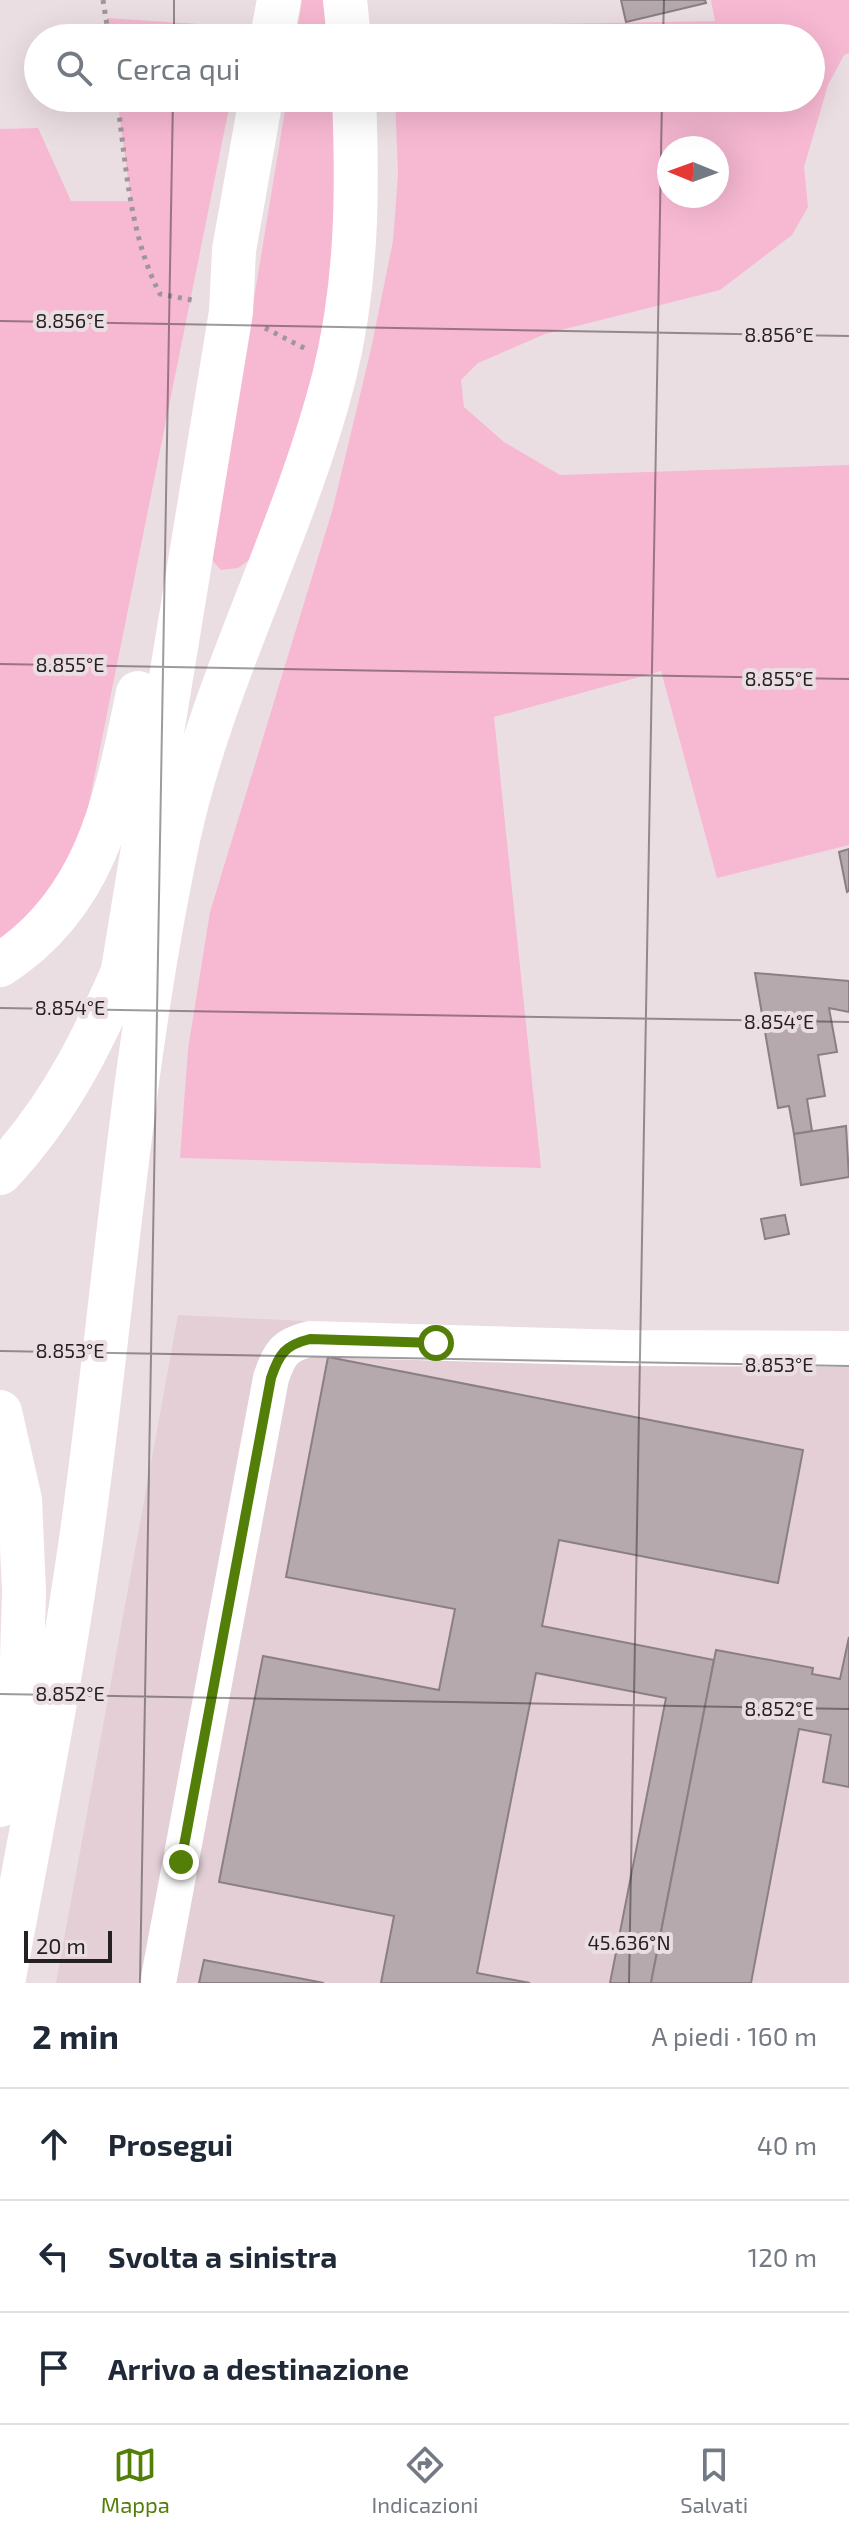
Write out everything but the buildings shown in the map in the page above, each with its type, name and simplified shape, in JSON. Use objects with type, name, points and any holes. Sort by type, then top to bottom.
[{"type":"highway","points":[[275,24],[279,0]]},
{"type":"highway","points":[[345,0],[348,24]]},
{"type":"highway","points":[[0,965],[39,934],[64,905],[99,847],[112,813],[222,308],[259,112]]},
{"type":"highway","points":[[3,1983],[83,1526],[136,1072],[179,835],[210,717],[314,444],[334,376],[346,319],[355,243],[354,112]]},
{"type":"highway","points":[[122,976],[222,308]]},
{"type":"highway","points":[[4,1168],[42,1124],[75,1074],[108,1012],[179,835]]},
{"type":"highway","points":[[0,1412],[20,1500],[24,1592],[21,1693],[0,1805]]},
{"type":"street","points":[[158,1983],[271,1378],[278,1355],[290,1344],[310,1339],[625,1348],[849,1349]]},
{"type":"path","points":[[103,0],[107,24]]},
{"type":"path","points":[[119,112],[131,201],[146,268],[160,294],[222,308],[294,341],[334,376]]},
{"type":"shaded area","points":[[302,0],[326,0],[327,24],[298,24]]},
{"type":"shaded area","points":[[711,0],[849,0],[849,53],[844,55],[825,95],[825,24],[554,24],[715,21]]},
{"type":"shaded area","points":[[107,18],[199,24],[108,24]]},
{"type":"shaded area","points":[[119,112],[228,112],[81,843],[33,918],[0,946],[0,129],[38,128],[71,201],[131,201]]},
{"type":"shaded area","points":[[285,112],[335,112],[337,180],[333,262],[329,304],[313,385],[290,458],[249,560],[238,568],[221,570],[205,553],[250,323]]},
{"type":"shaded area","points":[[396,112],[820,112],[804,167],[808,207],[792,235],[720,290],[545,334],[478,363],[461,380],[464,407],[504,442],[560,475],[849,465],[849,845],[717,878],[661,671],[494,717],[541,1168],[180,1158],[188,1049],[210,912],[333,508],[393,241],[398,174]]},
{"type":"shaded area","points":[[178,1315],[849,1347],[849,1983],[56,1983]]},
{"type":"route","points":[[181,1862],[271,1378],[278,1355],[290,1344],[310,1339],[436,1343]]}]
